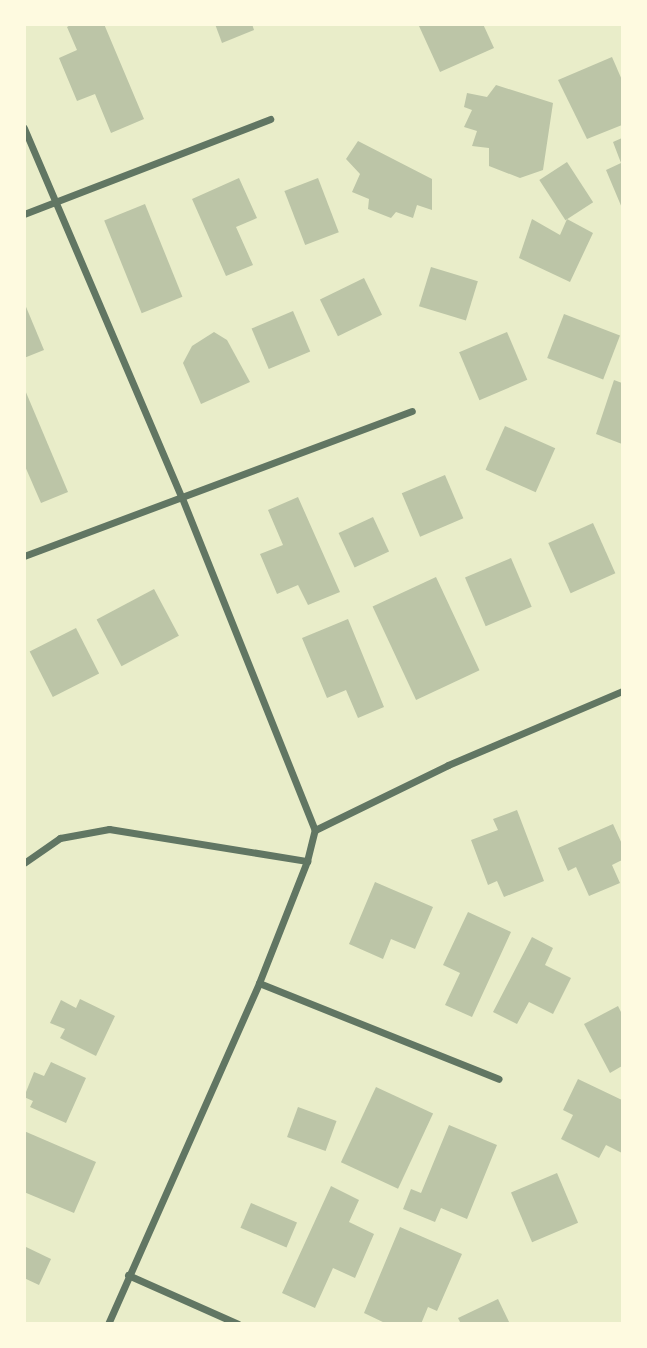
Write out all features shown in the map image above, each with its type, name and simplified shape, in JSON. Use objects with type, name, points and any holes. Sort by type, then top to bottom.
[{"type":"street","points":[[24,214],[270,119]]},
{"type":"street","points":[[24,128],[182,498],[315,830],[307,861],[259,983],[108,1324]]},
{"type":"street","points":[[24,556],[412,411]]},
{"type":"street","points":[[315,830],[448,765],[622,691]]},
{"type":"street","points":[[24,863],[60,838],[109,829],[307,861]]},
{"type":"street","points":[[259,983],[499,1080]]},
{"type":"street","points":[[128,1275],[238,1324]]},
{"type":"building","points":[[72,24],[104,24],[144,119],[111,133],[95,94],[77,101],[59,58],[77,50],[67,27]]},
{"type":"building","points":[[215,24],[252,24],[254,30],[222,43]]},
{"type":"building","points":[[483,24],[494,48],[440,72],[419,26]]},
{"type":"building","points":[[612,57],[622,80],[622,125],[587,139],[558,80]]},
{"type":"building","points":[[496,85],[553,103],[543,170],[520,178],[489,166],[489,148],[472,146],[477,131],[464,127],[472,110],[464,107],[467,93],[487,97]]},
{"type":"building","points":[[622,138],[622,208],[606,170],[621,163],[613,142]]},
{"type":"building","points":[[358,141],[432,179],[432,210],[417,205],[413,218],[396,212],[391,218],[368,209],[369,199],[352,192],[360,174],[346,159]]},
{"type":"building","points":[[567,162],[593,202],[565,220],[539,180]]},
{"type":"building","points":[[239,178],[257,218],[236,227],[253,265],[226,276],[192,199]]},
{"type":"building","points":[[318,178],[339,232],[305,245],[284,191]]},
{"type":"building","points":[[145,204],[182,297],[142,313],[104,220]]},
{"type":"building","points":[[532,219],[560,235],[567,219],[593,233],[570,282],[519,258]]},
{"type":"building","points":[[431,267],[478,281],[466,321],[419,306]]},
{"type":"building","points":[[364,278],[382,315],[338,336],[320,299]]},
{"type":"building","points":[[24,302],[44,350],[24,358]]},
{"type":"building","points":[[293,311],[310,352],[269,369],[252,329]]},
{"type":"building","points":[[564,314],[620,336],[603,379],[547,358]]},
{"type":"building","points":[[214,332],[227,340],[250,382],[201,404],[183,363],[192,346]]},
{"type":"building","points":[[507,332],[527,380],[479,400],[459,352]]},
{"type":"building","points":[[614,380],[622,383],[622,444],[596,434]]},
{"type":"building","points":[[25,390],[68,492],[41,503],[24,464]]},
{"type":"building","points":[[505,426],[555,448],[536,492],[485,470]]},
{"type":"building","points":[[445,475],[463,518],[420,537],[402,493]]},
{"type":"building","points":[[298,497],[340,592],[308,605],[298,585],[277,594],[260,554],[283,545],[268,510]]},
{"type":"building","points":[[373,517],[389,551],[355,567],[339,533]]},
{"type":"building","points":[[593,523],[615,573],[571,593],[548,543]]},
{"type":"building","points":[[511,558],[532,607],[486,626],[465,578]]},
{"type":"building","points":[[436,577],[480,670],[416,700],[373,607]]},
{"type":"building","points":[[154,589],[179,636],[121,666],[97,620]]},
{"type":"building","points":[[348,619],[384,707],[358,718],[346,690],[327,698],[302,638]]},
{"type":"building","points":[[76,628],[99,673],[53,697],[30,652]]},
{"type":"building","points":[[517,810],[544,881],[504,897],[497,881],[488,885],[471,840],[498,830],[493,819]]},
{"type":"building","points":[[613,824],[622,844],[622,860],[612,865],[620,883],[589,896],[576,867],[568,871],[558,848]]},
{"type":"building","points":[[375,882],[433,907],[415,949],[391,939],[383,959],[349,944]]},
{"type":"building","points":[[468,912],[511,932],[472,1017],[445,1005],[460,973],[443,965]]},
{"type":"building","points":[[532,937],[553,948],[545,965],[571,978],[553,1014],[529,1002],[517,1024],[493,1012]]},
{"type":"building","points":[[80,999],[115,1016],[96,1056],[60,1038],[65,1029],[50,1023],[61,1000],[76,1008]]},
{"type":"building","points":[[618,1006],[622,1014],[622,1066],[610,1073],[584,1024]]},
{"type":"building","points":[[51,1062],[86,1078],[66,1123],[30,1107],[33,1101],[24,1097],[34,1072],[44,1076]]},
{"type":"building","points":[[578,1079],[622,1100],[622,1153],[606,1145],[599,1158],[561,1139],[573,1115],[563,1110]]},
{"type":"building","points":[[376,1087],[433,1114],[398,1189],[341,1162]]},
{"type":"building","points":[[298,1107],[337,1121],[326,1151],[287,1137]]},
{"type":"building","points":[[449,1125],[497,1145],[467,1219],[441,1208],[435,1222],[403,1209],[411,1189],[421,1193]]},
{"type":"building","points":[[24,1131],[96,1162],[74,1213],[24,1192]]},
{"type":"building","points":[[557,1173],[578,1223],[532,1242],[511,1193]]},
{"type":"building","points":[[331,1186],[359,1200],[349,1222],[374,1234],[355,1278],[333,1268],[315,1308],[282,1293]]},
{"type":"building","points":[[251,1203],[297,1223],[286,1247],[240,1228]]},
{"type":"building","points":[[400,1227],[462,1254],[437,1311],[428,1307],[421,1324],[387,1324],[364,1313]]},
{"type":"building","points":[[24,1246],[51,1259],[39,1285],[24,1278]]},
{"type":"building","points":[[498,1299],[510,1324],[461,1324],[458,1318]]}]
